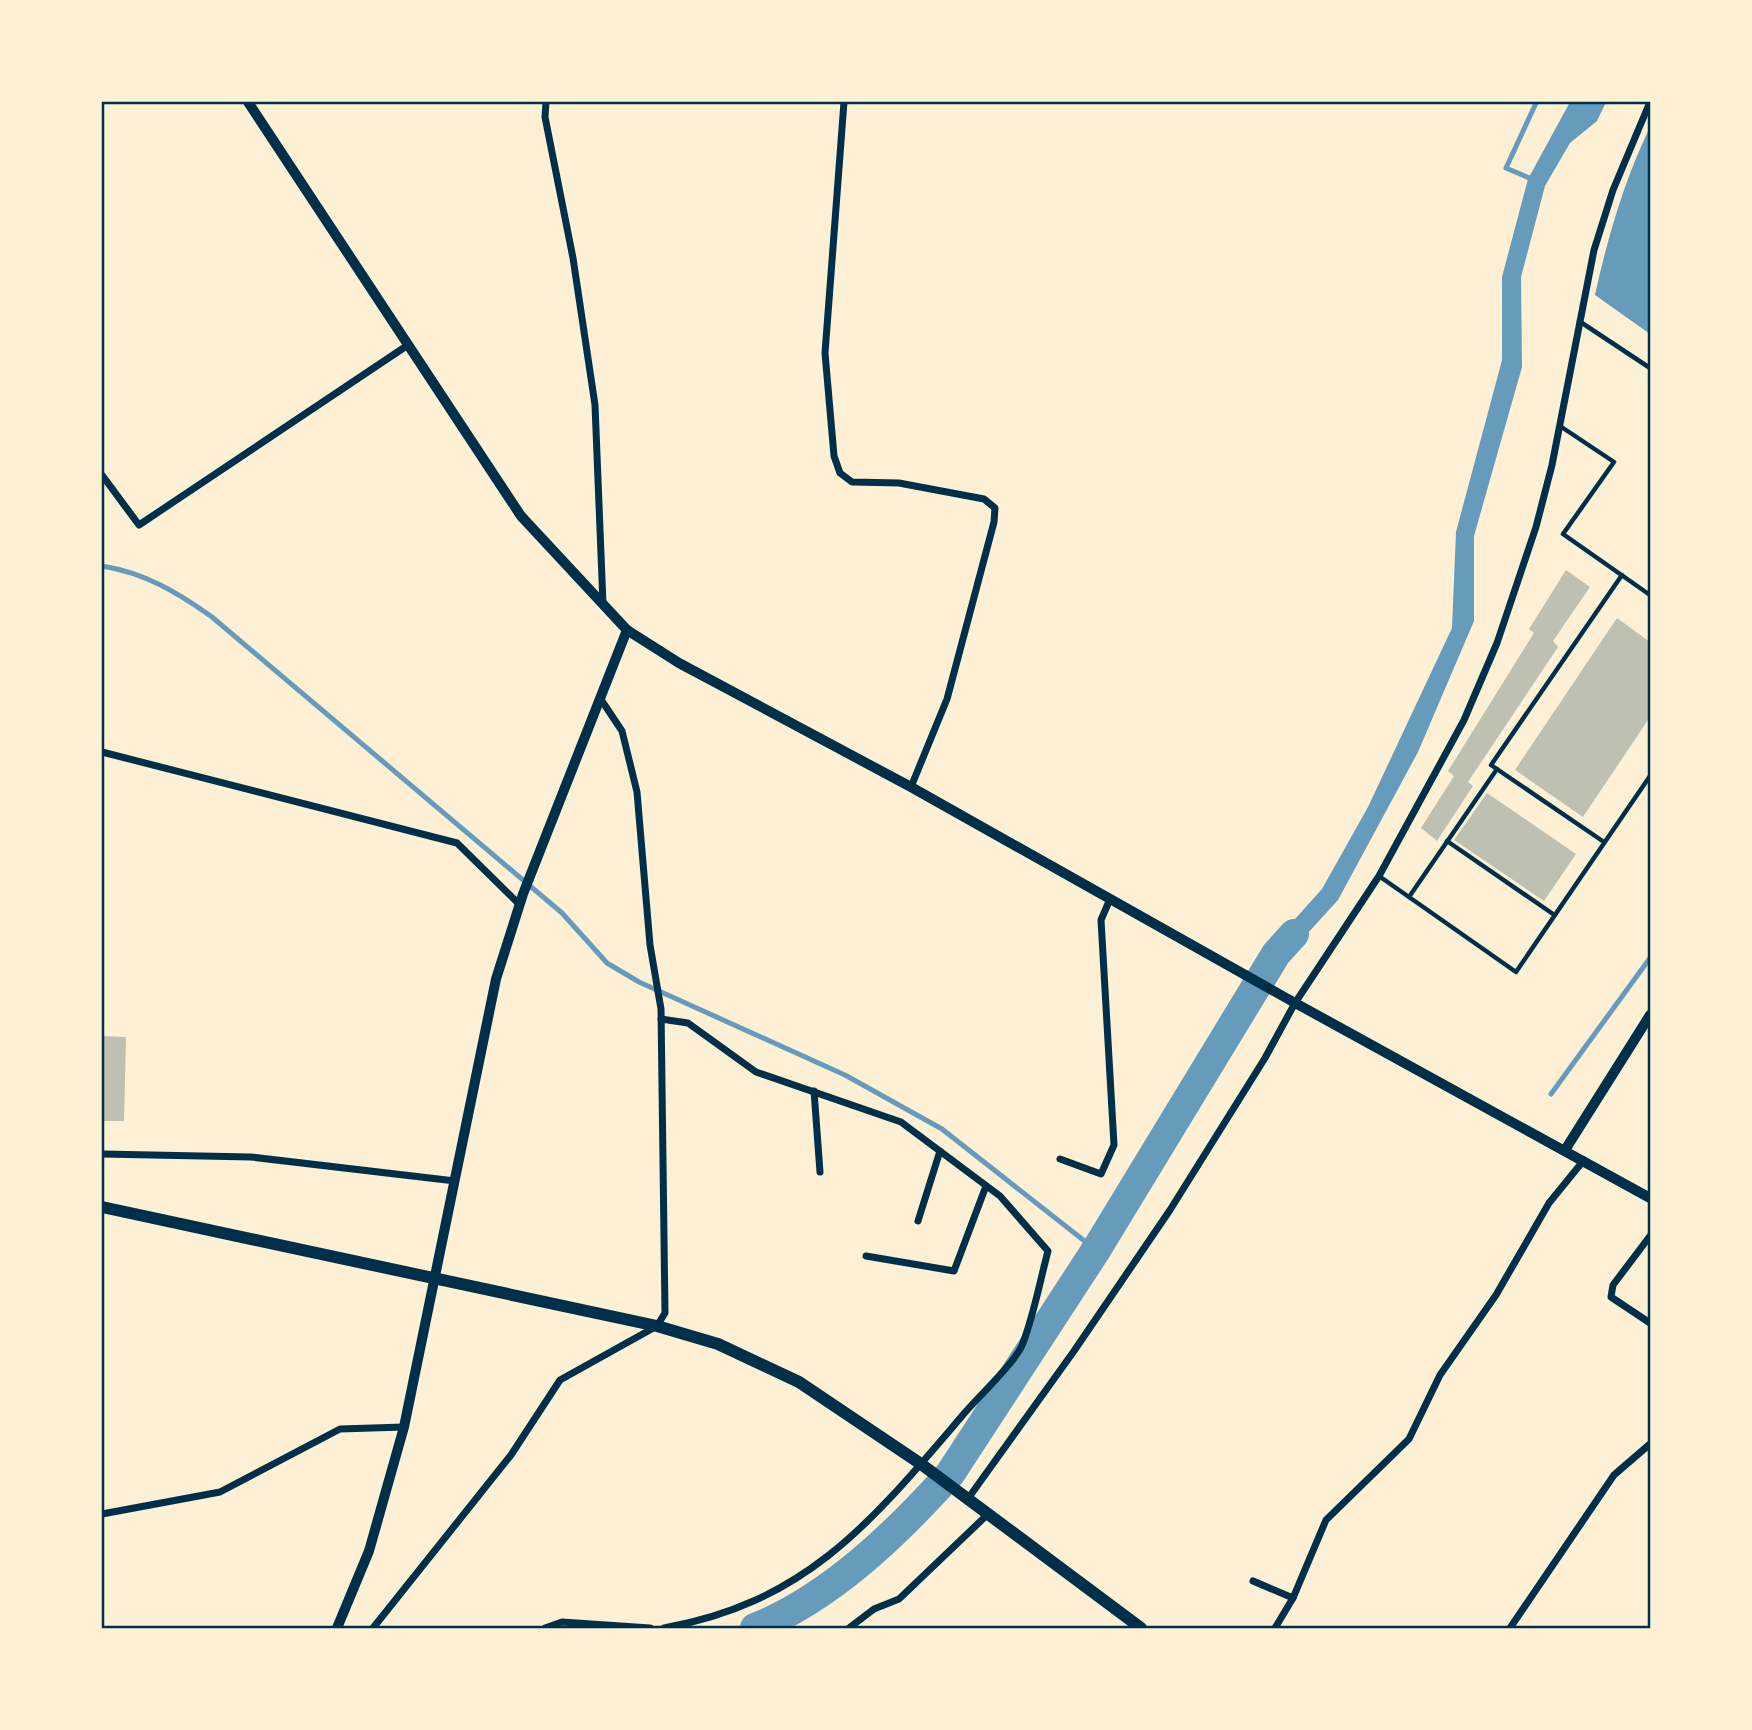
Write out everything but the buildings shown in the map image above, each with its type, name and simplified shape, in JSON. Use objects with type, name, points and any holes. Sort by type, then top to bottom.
[{"type":"main road","points":[[102,1207],[657,1326],[718,1344],[768,1365],[828,1400],[925,1467],[1141,1629]]},
{"type":"street","points":[[248,102],[521,516],[627,630],[679,663],[911,788],[1650,1198]]},
{"type":"street","points":[[545,102],[545,117],[573,258],[596,405],[603,605]]},
{"type":"street","points":[[844,102],[825,353],[834,456],[840,472],[852,482],[899,483],[984,499],[995,508],[994,522],[947,699],[911,788]]},
{"type":"street","points":[[967,1500],[1074,1351],[1170,1210],[1265,1058],[1291,1001],[1379,876],[1464,720],[1497,643],[1536,527],[1560,426],[1594,250],[1614,190],[1650,102]]},
{"type":"street","points":[[102,475],[139,525],[408,345]]},
{"type":"street","points":[[337,1629],[369,1551],[404,1427],[496,979],[521,899],[627,630]]},
{"type":"street","points":[[373,1629],[511,1455],[560,1380],[657,1326],[666,1312],[661,1009],[650,945],[636,792],[622,731],[600,698]]},
{"type":"street","points":[[102,752],[457,843],[521,899]]},
{"type":"street","points":[[1060,1159],[1101,1174],[1114,1145],[1101,920],[1110,899]]},
{"type":"street","points":[[1565,1150],[1650,1015]]},
{"type":"street","points":[[661,1019],[688,1023],[756,1072],[901,1122],[1000,1196],[1048,1251],[1023,1346],[925,1467],[815,1568],[756,1601],[708,1620],[664,1629]]},
{"type":"street","points":[[814,1091],[820,1172]]},
{"type":"street","points":[[918,1222],[940,1151]]},
{"type":"street","points":[[102,1154],[251,1157],[455,1181]]},
{"type":"street","points":[[1275,1629],[1293,1598],[1326,1520],[1409,1439],[1440,1375],[1496,1295],[1549,1203],[1584,1160]]},
{"type":"street","points":[[866,1256],[954,1270],[986,1186]]},
{"type":"street","points":[[1650,1236],[1613,1284],[1611,1297],[1650,1323]]},
{"type":"street","points":[[102,1514],[220,1492],[340,1429],[404,1427]]},
{"type":"street","points":[[1510,1629],[1614,1475],[1650,1444]]},
{"type":"street","points":[[849,1629],[874,1609],[899,1599],[987,1515]]},
{"type":"street","points":[[1253,1581],[1293,1598]]},
{"type":"street","points":[[545,1629],[562,1622],[650,1629]]},
{"type":"lane","points":[[1579,321],[1650,369]]},
{"type":"lane","points":[[1560,426],[1614,462],[1563,534],[1650,595]]},
{"type":"lane","points":[[1604,842],[1491,765],[1622,575]]},
{"type":"lane","points":[[1409,897],[1497,769]]},
{"type":"lane","points":[[1379,876],[1516,972],[1553,914],[1650,776]]},
{"type":"lane","points":[[1447,841],[1553,914]]},
{"type":"water","points":[[1570,102],[1606,102],[1597,121],[1570,143],[1545,186],[1521,277],[1522,367],[1474,536],[1474,621],[1418,752],[1338,900],[1275,969],[1260,958],[1322,889],[1368,807],[1452,628],[1456,532],[1502,360],[1502,277],[1528,179]]},
{"type":"water","points":[[1650,127],[1650,334],[1595,295],[1618,209]]},
{"type":"waterway","points":[[1533,102],[1536,103],[1506,168],[1534,180]]},
{"type":"waterway","points":[[102,566],[132,573],[160,585],[212,617],[562,913],[607,963],[639,982],[845,1075],[942,1129],[1096,1250]]},
{"type":"waterway","points":[[755,1628],[810,1600],[835,1582],[884,1541],[950,1474],[1096,1250],[1276,954],[1294,934]]},
{"type":"waterway","points":[[1551,1094],[1650,958]]}]
